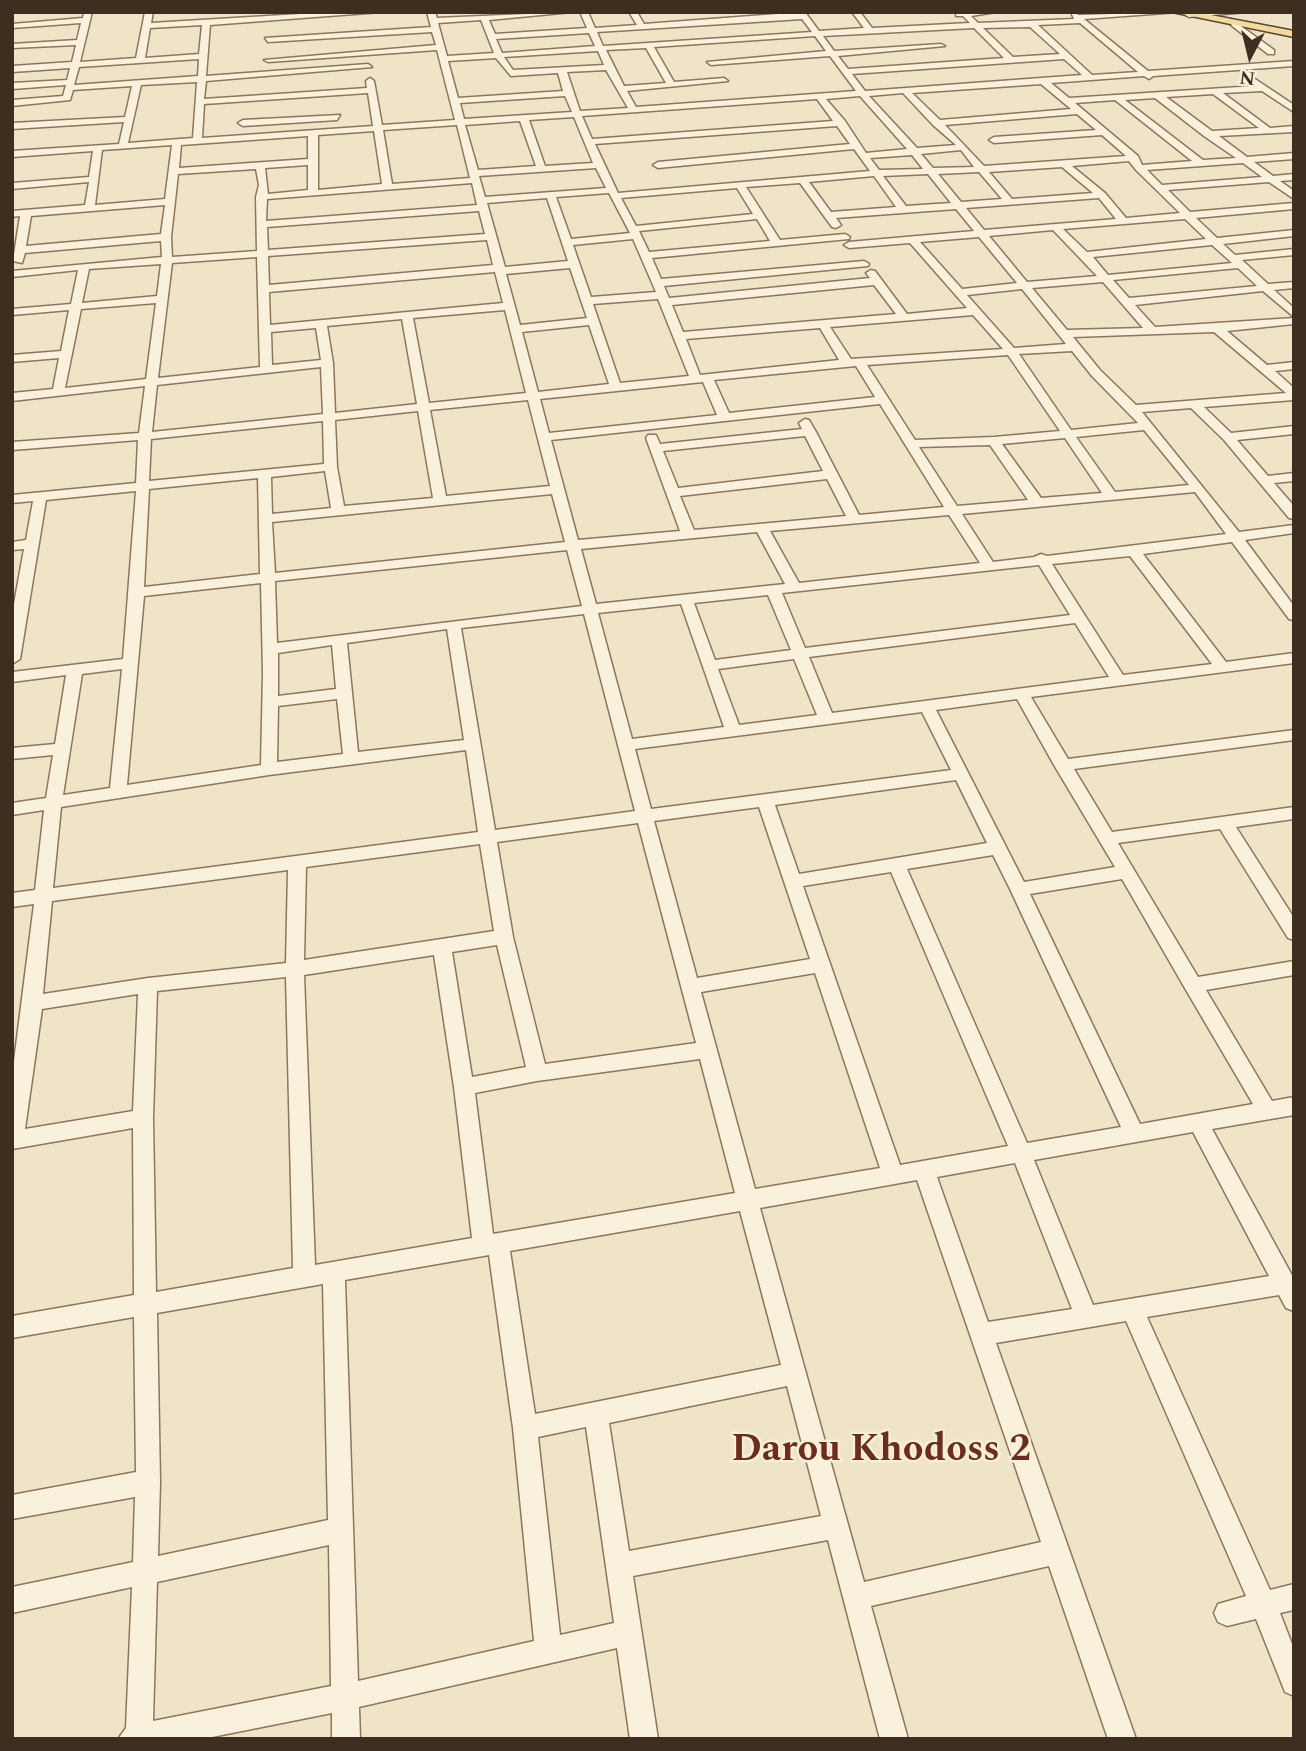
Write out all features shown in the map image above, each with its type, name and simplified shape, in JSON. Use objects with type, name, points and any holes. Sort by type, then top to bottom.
[{"type":"main road","points":[[1181,13],[1294,34]]},
{"type":"street","points":[[140,60],[149,12]]},
{"type":"street","points":[[146,26],[267,19],[283,15],[377,12]]},
{"type":"street","points":[[268,40],[502,14],[568,12]]},
{"type":"street","points":[[584,12],[609,67],[633,109]]},
{"type":"street","points":[[633,12],[642,27]]},
{"type":"street","points":[[856,12],[870,30]]},
{"type":"street","points":[[946,27],[961,13],[992,12]]},
{"type":"street","points":[[268,60],[366,53],[499,55],[923,27],[1033,25],[1076,17],[1124,14],[1243,12]]},
{"type":"street","points":[[37,23],[40,13]]},
{"type":"street","points":[[961,13],[979,27],[1011,60]]},
{"type":"street","points":[[492,37],[686,24],[746,16],[803,14],[861,92],[913,150],[1096,373],[1133,409],[1199,488],[1294,616]]},
{"type":"street","points":[[12,26],[87,16],[65,99],[12,103]]},
{"type":"street","points":[[746,16],[761,37]]},
{"type":"street","points":[[1076,17],[1146,73],[1160,93],[1207,134],[1294,196]]},
{"type":"street","points":[[484,18],[499,55],[511,73],[609,67]]},
{"type":"street","points":[[267,19],[268,74]]},
{"type":"street","points":[[916,20],[959,63],[971,85]]},
{"type":"street","points":[[434,21],[707,1049],[894,1739]]},
{"type":"street","points":[[197,140],[206,22]]},
{"type":"street","points":[[1234,23],[1271,52]]},
{"type":"street","points":[[686,24],[736,102]]},
{"type":"street","points":[[1033,25],[1089,77]]},
{"type":"street","points":[[12,46],[80,42]]},
{"type":"street","points":[[649,45],[671,85]]},
{"type":"street","points":[[710,62],[941,47]]},
{"type":"street","points":[[366,53],[388,188]]},
{"type":"street","points":[[12,69],[205,56]]},
{"type":"street","points":[[847,72],[1067,56]]},
{"type":"street","points":[[12,154],[1294,63]]},
{"type":"street","points":[[1237,66],[1262,88],[1294,109]]},
{"type":"street","points":[[12,86],[137,83],[368,67]]},
{"type":"street","points":[[562,70],[568,93],[599,165],[646,255],[680,336],[724,416]]},
{"type":"street","points":[[1041,79],[1104,132],[1213,240],[1294,314]]},
{"type":"street","points":[[622,89],[724,81]]},
{"type":"street","points":[[123,146],[137,83]]},
{"type":"street","points":[[693,84],[709,113]]},
{"type":"street","points":[[1068,101],[1262,88]]},
{"type":"street","points":[[903,89],[984,169],[1010,203]]},
{"type":"street","points":[[201,102],[372,90]]},
{"type":"street","points":[[1216,92],[1270,132]]},
{"type":"street","points":[[455,100],[568,93]]},
{"type":"street","points":[[819,96],[859,146],[902,209]]},
{"type":"street","points":[[1116,97],[1199,162]]},
{"type":"street","points":[[936,123],[1079,111]]},
{"type":"street","points":[[243,122],[337,117]]},
{"type":"street","points":[[523,117],[542,169]]},
{"type":"street","points":[[12,126],[129,119]]},
{"type":"street","points":[[298,119],[298,133]]},
{"type":"street","points":[[975,120],[1002,149]]},
{"type":"street","points":[[715,122],[721,132]]},
{"type":"street","points":[[803,180],[816,151],[842,123]]},
{"type":"street","points":[[1207,134],[1294,129]]},
{"type":"street","points":[[313,132],[313,194]]},
{"type":"street","points":[[262,224],[483,204],[551,195],[613,193],[658,164],[721,132],[816,151],[878,173],[1065,164],[1199,162],[1294,156]]},
{"type":"street","points":[[994,140],[1104,132]]},
{"type":"street","points":[[118,792],[137,593],[145,436],[163,299],[167,261],[166,237],[177,142]]},
{"type":"street","points":[[591,142],[658,164],[740,185],[803,180]]},
{"type":"street","points":[[658,164],[859,146]]},
{"type":"street","points":[[866,156],[963,147]]},
{"type":"street","points":[[90,208],[98,148]]},
{"type":"street","points":[[1010,159],[1017,168]]},
{"type":"street","points":[[173,171],[313,162]]},
{"type":"street","points":[[1065,164],[1102,195],[1123,222]]},
{"type":"street","points":[[261,197],[388,188],[542,169],[599,165]]},
{"type":"street","points":[[260,166],[264,185],[261,197],[266,370]]},
{"type":"street","points":[[1161,188],[1294,177]]},
{"type":"street","points":[[12,186],[95,180]]},
{"type":"street","points":[[803,180],[903,316]]},
{"type":"street","points":[[740,185],[777,243]]},
{"type":"street","points":[[551,195],[616,388]]},
{"type":"street","points":[[829,215],[1102,195]]},
{"type":"street","points":[[12,214],[171,202]]},
{"type":"street","points":[[646,255],[777,243],[913,240],[1294,206]]},
{"type":"street","points":[[26,213],[21,250],[14,274],[491,237]]},
{"type":"street","points":[[569,242],[760,216]]},
{"type":"street","points":[[1054,226],[1085,255],[1152,331]]},
{"type":"street","points":[[1085,255],[1294,233]]},
{"type":"street","points":[[21,250],[166,237]]},
{"type":"street","points":[[913,240],[1011,351],[1111,496]]},
{"type":"street","points":[[960,292],[1237,262],[1294,252]]},
{"type":"street","points":[[264,289],[575,264]]},
{"type":"street","points":[[588,301],[662,293],[788,271],[864,264]]},
{"type":"street","points":[[58,392],[63,354],[84,267]]},
{"type":"street","points":[[788,271],[799,289]]},
{"type":"street","points":[[662,293],[799,289],[877,281]]},
{"type":"street","points":[[1127,302],[1294,285]]},
{"type":"street","points":[[12,312],[163,299]]},
{"type":"street","points":[[264,329],[510,306]]},
{"type":"street","points":[[680,336],[977,311]]},
{"type":"street","points":[[407,315],[440,500]]},
{"type":"street","points":[[516,328],[594,321]]},
{"type":"street","points":[[1064,334],[1217,328],[1294,321]]},
{"type":"street","points":[[321,324],[327,363],[331,467],[338,510]]},
{"type":"street","points":[[823,324],[884,400],[987,565]]},
{"type":"street","points":[[1217,328],[1294,395]]},
{"type":"street","points":[[12,446],[145,436],[330,414],[853,363],[1075,347]]},
{"type":"street","points":[[12,359],[63,354]]},
{"type":"street","points":[[12,397],[327,363]]},
{"type":"street","points":[[1265,369],[1294,365]]},
{"type":"street","points":[[1133,409],[1294,395]]},
{"type":"street","points":[[545,437],[884,400]]},
{"type":"street","points":[[1193,403],[1228,437],[1294,515]]},
{"type":"street","points":[[798,410],[854,519]]},
{"type":"street","points":[[647,425],[689,536]]},
{"type":"street","points":[[911,444],[995,442],[1147,426]]},
{"type":"street","points":[[1228,437],[1294,430]]},
{"type":"street","points":[[656,448],[810,432]]},
{"type":"street","points":[[995,442],[1038,503]]},
{"type":"street","points":[[12,499],[331,467]]},
{"type":"street","points":[[264,474],[268,517],[271,702],[269,769]]},
{"type":"street","points":[[672,493],[832,474]]},
{"type":"street","points":[[1263,480],[1294,477]]},
{"type":"street","points":[[137,593],[574,545],[1199,488]]},
{"type":"street","points":[[268,517],[559,489]]},
{"type":"street","points":[[12,659],[17,609],[40,497]]},
{"type":"street","points":[[762,529],[794,587]]},
{"type":"street","points":[[270,649],[453,624],[1041,558],[1134,551],[1293,531]]},
{"type":"street","points":[[12,546],[31,544]]},
{"type":"street","points":[[1134,551],[1223,668]]},
{"type":"street","points":[[1041,558],[1118,680]]},
{"type":"street","points":[[773,589],[826,718]]},
{"type":"street","points":[[686,599],[733,731]]},
{"type":"street","points":[[710,665],[1080,618]]},
{"type":"street","points":[[453,624],[504,937],[537,1073]]},
{"type":"street","points":[[340,640],[351,758]]},
{"type":"street","points":[[627,745],[1294,659]]},
{"type":"street","points":[[12,677],[130,663]]},
{"type":"street","points":[[75,670],[53,803],[33,1003],[13,1140],[143,1118]]},
{"type":"street","points":[[271,702],[344,693]]},
{"type":"street","points":[[1022,695],[1124,872],[1267,1110]]},
{"type":"street","points":[[927,707],[1019,889],[1134,1133]]},
{"type":"street","points":[[1062,765],[1294,735]]},
{"type":"street","points":[[12,809],[269,769],[472,744]]},
{"type":"street","points":[[12,754],[61,749]]},
{"type":"street","points":[[12,900],[297,860],[961,774]]},
{"type":"street","points":[[765,800],[894,1175]]},
{"type":"street","points":[[1106,839],[1294,813]]},
{"type":"street","points":[[1224,824],[1294,933]]},
{"type":"street","points":[[794,881],[998,848]]},
{"type":"street","points":[[297,860],[295,969],[304,1276]]},
{"type":"street","points":[[897,866],[1021,1153],[1087,1318]]},
{"type":"street","points":[[1019,889],[1124,872]]},
{"type":"street","points":[[33,1003],[148,985],[295,969],[504,937]]},
{"type":"street","points":[[442,948],[491,1244],[525,1428],[548,1649]]},
{"type":"street","points":[[692,986],[822,964]]},
{"type":"street","points":[[1193,985],[1294,968]]},
{"type":"street","points":[[148,985],[143,1118],[148,1482],[135,1738],[344,1697],[628,1633]]},
{"type":"street","points":[[464,1087],[537,1073],[707,1049]]},
{"type":"street","points":[[12,1327],[1294,1105]]},
{"type":"street","points":[[983,1334],[1133,1311],[1289,1293],[1198,1122]]},
{"type":"street","points":[[924,1169],[1122,1739]]},
{"type":"street","points":[[334,1271],[346,1739]]},
{"type":"street","points":[[1133,1311],[1263,1604],[1294,1683]]},
{"type":"street","points":[[525,1428],[796,1373]]},
{"type":"street","points":[[596,1415],[644,1739]]},
{"type":"street","points":[[12,1507],[148,1482]]},
{"type":"street","points":[[618,1566],[837,1526]]},
{"type":"street","points":[[12,1600],[340,1530]]},
{"type":"street","points":[[856,1597],[1058,1551]]},
{"type":"street","points":[[1227,1613],[1294,1597]]},
{"type":"district","name":"Darou Khodoss 2","points":[[881,1453]]}]
